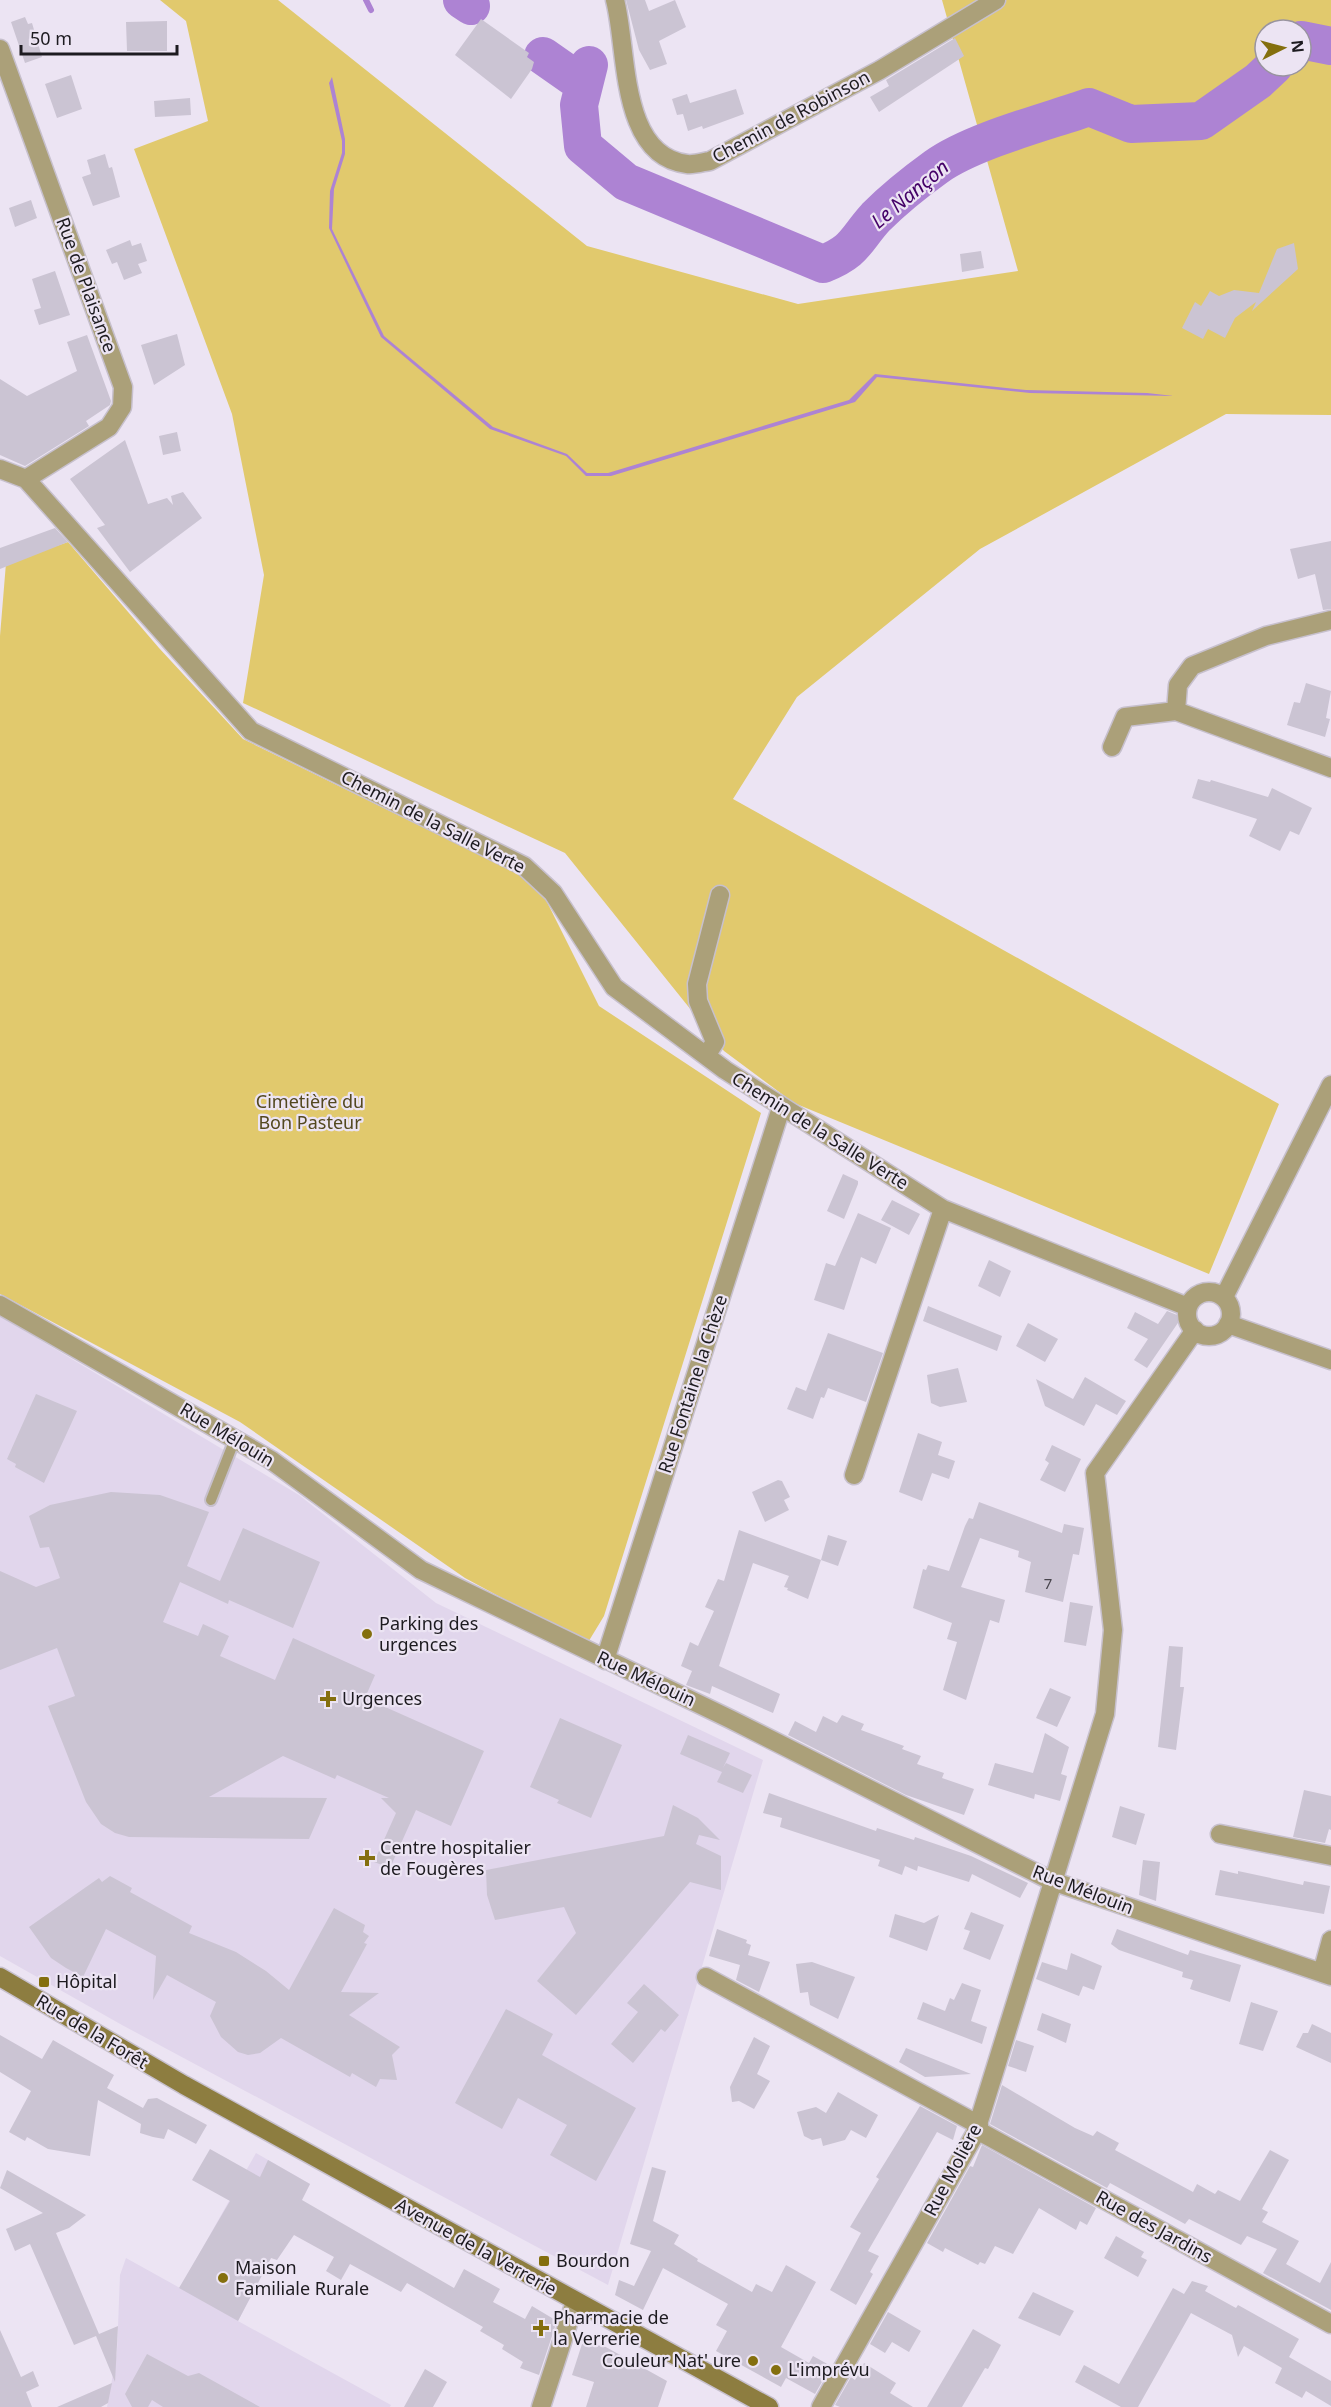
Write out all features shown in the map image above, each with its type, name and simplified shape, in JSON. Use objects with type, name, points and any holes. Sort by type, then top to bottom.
[{"type":"main road","name":"Rue de la Forêt","points":[[0,1977],[184,2085]]},
{"type":"main road","name":"Avenue de la Verrerie","points":[[184,2085],[769,2407]]},
{"type":"street","name":"Chemin de Robinson","points":[[615,0],[631,103],[639,128],[659,155],[687,164],[710,162],[880,70],[996,0]]},
{"type":"street","name":"Rue de Plaisance","points":[[0,49],[123,387],[122,407],[109,427],[26,479]]},
{"type":"street","points":[[0,469],[26,479]]},
{"type":"street","name":"Chemin de la Salle Verte","points":[[26,479],[251,731],[524,866],[553,893],[615,987],[706,1056],[781,1108],[944,1209],[1188,1308]]},
{"type":"street","points":[[1176,711],[1178,685],[1192,666],[1266,636],[1331,620]]},
{"type":"street","points":[[1112,747],[1125,717],[1176,711],[1331,768]]},
{"type":"street","points":[[706,1056],[715,1042],[698,1001],[697,984],[720,895]]},
{"type":"street","points":[[1224,1297],[1272,1206],[1331,1085]]},
{"type":"street","name":"Rue Fontaine la Chèze","points":[[605,1660],[781,1108]]},
{"type":"street","points":[[854,1475],[944,1209]]},
{"type":"street","points":[[1203,1293],[1217,1293],[1224,1297],[1231,1310],[1228,1324],[1213,1335],[1195,1330],[1188,1320],[1188,1308],[1191,1301],[1203,1293]]},
{"type":"street","name":"Rue Mélouin","points":[[0,1305],[271,1460],[421,1570],[730,1719],[1052,1881],[1326,1974]]},
{"type":"street","points":[[1228,1324],[1331,1360]]},
{"type":"street","name":"Rue Molière","points":[[821,2407],[978,2127],[1105,1714],[1113,1630],[1095,1473],[1195,1330]]},
{"type":"street","points":[[1220,1834],[1331,1856]]},
{"type":"street","points":[[1326,1974],[1331,1940]]},
{"type":"street","name":"Rue des Jardins","points":[[706,1977],[1331,2324]]},
{"type":"street","points":[[541,2407],[575,2302]]},
{"type":"lane","points":[[211,1500],[235,1439]]},
{"type":"shaded area","points":[[332,77],[345,139],[345,154],[334,189],[332,229],[384,336],[493,427],[567,454],[587,473],[608,473],[849,400],[875,374],[1026,390],[1147,393],[1174,396],[1030,393],[877,377],[855,402],[611,476],[586,476],[566,456],[490,429],[381,337],[329,228],[330,191],[342,153],[342,141],[329,83]]},
{"type":"shaded area","name":"Centre hospitalier de Fougères","points":[[0,1316],[299,1495],[436,1603],[763,1760],[608,2285],[122,2025],[0,1956]]},
{"type":"shaded area","name":"Maison Familiale Rurale","points":[[256,2153],[310,2184],[238,2321],[391,2405],[390,2407],[107,2407],[117,2352],[120,2275],[126,2258],[180,2288]]},
{"type":"green space","points":[[160,0],[278,0],[587,246],[798,304],[1018,271],[942,0],[1331,0],[1331,415],[1226,414],[980,549],[797,697],[733,799],[1279,1104],[1209,1274],[794,1103],[724,1051],[565,853],[243,703],[264,575],[232,414],[134,149],[208,121],[186,21]]},
{"type":"green space","name":"Cimetière du Bon Pasteur","points":[[68,542],[159,648],[243,739],[523,876],[542,892],[599,1006],[761,1113],[604,1616],[587,1644],[465,1578],[240,1422],[0,1294],[0,636],[6,563]]},
{"type":"building","points":[[626,0],[645,0],[649,11],[675,0],[686,27],[659,41],[667,64],[650,70],[639,50]]},
{"type":"building","points":[[25,17],[28,24],[32,23],[42,57],[25,63],[11,22]]},
{"type":"building","points":[[481,19],[529,53],[527,57],[534,62],[532,69],[511,99],[455,55]]},
{"type":"building","points":[[167,21],[167,51],[127,51],[126,22]]},
{"type":"building","points":[[955,38],[964,56],[879,112],[870,97],[889,86],[886,80]]},
{"type":"building","points":[[71,75],[82,109],[57,118],[45,84]]},
{"type":"building","points":[[736,89],[744,114],[703,129],[702,126],[688,131],[683,114],[677,115],[672,99],[687,94],[690,103]]},
{"type":"building","points":[[190,98],[191,115],[155,117],[154,101]]},
{"type":"building","points":[[105,154],[109,168],[112,167],[120,197],[93,206],[82,177],[91,174],[87,160]]},
{"type":"building","points":[[31,200],[37,218],[15,227],[9,208]]},
{"type":"building","points":[[130,240],[132,246],[141,243],[147,261],[138,264],[142,273],[124,280],[117,262],[112,264],[106,250]]},
{"type":"building","points":[[1294,243],[1298,269],[1252,311],[1256,302],[1235,318],[1225,338],[1208,329],[1203,339],[1182,328],[1195,302],[1201,306],[1210,291],[1219,296],[1234,290],[1259,293],[1277,249]]},
{"type":"building","points":[[981,251],[984,268],[962,272],[960,254]]},
{"type":"building","points":[[55,271],[70,315],[39,325],[34,310],[41,308],[32,279]]},
{"type":"building","points":[[177,334],[185,365],[154,385],[141,345]]},
{"type":"building","points":[[87,335],[111,401],[110,405],[86,421],[89,426],[25,466],[0,455],[0,379],[27,396],[77,371],[67,342]]},
{"type":"building","points":[[177,432],[181,451],[163,455],[159,436]]},
{"type":"building","points":[[125,440],[148,504],[167,498],[173,505],[171,496],[183,492],[202,518],[130,572],[97,528],[105,525],[70,479]]},
{"type":"building","points":[[55,528],[68,542],[0,569],[0,548]]},
{"type":"building","points":[[1331,541],[1331,609],[1323,610],[1315,574],[1298,579],[1290,549]]},
{"type":"building","points":[[1306,683],[1331,691],[1326,718],[1330,719],[1325,737],[1287,725],[1294,702],[1300,703]]},
{"type":"building","points":[[1198,779],[1210,782],[1211,780],[1268,797],[1272,788],[1312,808],[1299,835],[1290,831],[1280,851],[1249,836],[1257,819],[1192,798]]},
{"type":"building","points":[[843,1174],[858,1181],[844,1219],[827,1211]]},
{"type":"building","points":[[892,1200],[920,1214],[909,1235],[881,1220]]},
{"type":"building","points":[[858,1213],[891,1228],[876,1264],[861,1257],[844,1310],[814,1300],[826,1263],[835,1266]]},
{"type":"building","points":[[989,1260],[1011,1271],[1000,1297],[978,1286]]},
{"type":"building","points":[[928,1306],[1002,1336],[997,1351],[923,1321]]},
{"type":"building","points":[[1167,1311],[1182,1317],[1147,1368],[1134,1360],[1148,1339],[1127,1328],[1135,1312],[1158,1324]]},
{"type":"building","points":[[1028,1323],[1058,1339],[1045,1362],[1016,1346]]},
{"type":"building","points":[[828,1333],[883,1353],[866,1402],[828,1388],[824,1398],[821,1397],[813,1419],[787,1409],[796,1387],[806,1391]]},
{"type":"building","points":[[958,1368],[967,1402],[940,1407],[931,1403],[927,1375]]},
{"type":"building","points":[[1085,1377],[1126,1401],[1117,1415],[1096,1404],[1084,1426],[1045,1406],[1036,1379],[1073,1399]]},
{"type":"building","points":[[36,1394],[77,1411],[44,1483],[15,1467],[16,1464],[7,1459]]},
{"type":"building","points":[[918,1433],[942,1442],[938,1455],[955,1461],[949,1479],[932,1473],[922,1501],[899,1492]]},
{"type":"building","points":[[1052,1445],[1081,1459],[1065,1492],[1040,1480],[1049,1463],[1045,1460]]},
{"type":"building","points":[[778,1480],[782,1481],[790,1497],[784,1500],[789,1510],[765,1522],[752,1492]]},
{"type":"building","points":[[111,1492],[160,1495],[209,1512],[187,1566],[220,1581],[243,1528],[320,1562],[293,1628],[229,1600],[228,1604],[180,1582],[163,1622],[198,1636],[203,1624],[229,1636],[220,1656],[275,1680],[293,1638],[375,1675],[365,1698],[484,1751],[451,1826],[416,1810],[390,1868],[374,1862],[396,1813],[381,1798],[389,1798],[337,1775],[335,1779],[283,1756],[209,1797],[327,1798],[309,1839],[129,1837],[115,1833],[101,1824],[86,1802],[48,1706],[75,1696],[57,1648],[0,1670],[0,1571],[36,1587],[60,1578],[49,1547],[40,1548],[29,1516],[50,1505]]},
{"type":"building","points":[[979,1502],[1062,1533],[1064,1524],[1084,1528],[1079,1555],[1073,1554],[1063,1602],[1025,1592],[1031,1562],[1018,1557],[1019,1551],[980,1538],[961,1587],[1005,1600],[999,1623],[990,1620],[966,1700],[943,1690],[957,1642],[947,1639],[952,1623],[913,1608],[923,1569],[926,1570],[928,1565],[949,1571],[965,1526],[969,1518],[973,1519]]},
{"type":"building","points":[[739,1530],[821,1560],[808,1599],[784,1587],[789,1576],[753,1563],[719,1666],[780,1694],[773,1713],[712,1686],[710,1694],[686,1685],[692,1671],[681,1666],[690,1642],[698,1646],[714,1611],[705,1607],[718,1579],[724,1581]]},
{"type":"building","points":[[828,1535],[847,1541],[838,1566],[821,1560]]},
{"type":"building","points":[[1070,1602],[1093,1606],[1086,1646],[1064,1642]]},
{"type":"building","points":[[1169,1646],[1183,1647],[1180,1687],[1184,1687],[1176,1750],[1158,1747]]},
{"type":"building","points":[[1050,1688],[1071,1697],[1057,1727],[1036,1718]]},
{"type":"building","points":[[842,1715],[864,1724],[861,1730],[904,1746],[902,1749],[921,1756],[917,1764],[944,1773],[942,1778],[974,1789],[964,1815],[906,1795],[788,1735],[795,1721],[816,1732],[823,1716],[837,1723]]},
{"type":"building","points":[[560,1718],[622,1745],[591,1818],[557,1803],[559,1800],[530,1787]]},
{"type":"building","points":[[1045,1733],[1069,1747],[1061,1774],[1067,1776],[1060,1801],[1035,1794],[1034,1799],[988,1785],[995,1763],[1033,1773]]},
{"type":"building","points":[[688,1735],[730,1753],[723,1768],[726,1763],[752,1775],[743,1793],[717,1782],[722,1772],[680,1754]]},
{"type":"building","points":[[1304,1790],[1331,1796],[1331,1830],[1329,1829],[1325,1843],[1293,1837]]},
{"type":"building","points":[[769,1793],[876,1831],[877,1828],[914,1840],[915,1837],[971,1856],[1028,1883],[1020,1898],[972,1874],[969,1882],[918,1866],[917,1871],[905,1866],[902,1875],[878,1866],[880,1860],[780,1827],[782,1818],[763,1813]]},
{"type":"building","points":[[673,1805],[698,1818],[720,1840],[699,1835],[696,1844],[721,1856],[721,1890],[690,1882],[576,2015],[537,1981],[576,1933],[564,1907],[495,1920],[487,1895],[486,1870],[664,1836]]},
{"type":"building","points":[[1120,1806],[1145,1814],[1136,1845],[1112,1837]]},
{"type":"building","points":[[1143,1860],[1160,1862],[1156,1901],[1139,1895]]},
{"type":"building","points":[[1220,1870],[1238,1874],[1238,1871],[1303,1885],[1304,1881],[1330,1886],[1324,1914],[1215,1895]]},
{"type":"building","points":[[110,1876],[132,1888],[130,1892],[192,1926],[189,1933],[236,1952],[266,1971],[289,1990],[334,1908],[365,1925],[363,1932],[369,1936],[364,1943],[367,1944],[341,1992],[379,1993],[349,2015],[400,2047],[392,2055],[397,2080],[380,2079],[376,2087],[352,2073],[350,2077],[281,2038],[260,2053],[248,2055],[238,2052],[221,2037],[210,2016],[216,2002],[167,1975],[153,2000],[156,1956],[106,1929],[83,1977],[51,1958],[29,1927],[99,1878],[102,1882]]},
{"type":"building","points":[[971,1912],[1004,1925],[990,1960],[963,1949],[970,1931],[964,1929]]},
{"type":"building","points":[[895,1914],[924,1923],[939,1915],[927,1951],[889,1937]]},
{"type":"building","points":[[717,1929],[747,1940],[746,1943],[751,1945],[748,1955],[770,1962],[759,1992],[736,1980],[740,1965],[709,1956]]},
{"type":"building","points":[[1117,1929],[1188,1955],[1190,1950],[1241,1965],[1230,2002],[1190,1989],[1193,1980],[1182,1977],[1183,1972],[1119,1950],[1111,1944]]},
{"type":"building","points":[[1071,1953],[1102,1966],[1094,1990],[1083,1986],[1079,1996],[1036,1979],[1042,1962],[1067,1970]]},
{"type":"building","points":[[812,1962],[855,1977],[838,2019],[810,2005],[808,1992],[800,1993],[796,1964]]},
{"type":"building","points":[[962,1983],[981,1990],[971,2021],[987,2027],[982,2044],[917,2019],[923,2002],[945,2011],[950,1998],[954,2000]]},
{"type":"building","points":[[644,1984],[679,2015],[665,2032],[661,2029],[633,2063],[611,2044],[638,2012],[627,2003]]},
{"type":"building","points":[[1251,2002],[1278,2011],[1263,2051],[1239,2044]]},
{"type":"building","points":[[506,2009],[553,2034],[542,2055],[636,2108],[596,2181],[550,2155],[567,2125],[518,2098],[502,2129],[455,2103]]},
{"type":"building","points":[[1042,2013],[1071,2024],[1066,2043],[1037,2030]]},
{"type":"building","points":[[1312,2024],[1331,2033],[1331,2063],[1296,2047],[1303,2033],[1308,2033]]},
{"type":"building","points":[[0,2035],[42,2059],[53,2040],[114,2075],[107,2088],[143,2108],[148,2099],[157,2098],[207,2125],[196,2144],[168,2129],[164,2139],[153,2137],[140,2133],[141,2124],[98,2100],[90,2156],[48,2149],[27,2137],[25,2141],[9,2132],[31,2091],[0,2072]]},
{"type":"building","points":[[754,2037],[770,2046],[757,2074],[770,2081],[754,2109],[739,2101],[732,2102],[730,2087]]},
{"type":"building","points":[[1016,2040],[1034,2046],[1026,2072],[1008,2066]]},
{"type":"building","points":[[906,2048],[971,2074],[925,2077],[899,2062]]},
{"type":"building","points":[[1002,2085],[1075,2128],[1093,2136],[1097,2131],[1119,2143],[1115,2150],[1193,2192],[1197,2184],[1215,2194],[1218,2190],[1240,2201],[1270,2150],[1289,2160],[1262,2209],[1268,2212],[1262,2222],[1299,2241],[1286,2264],[1320,2283],[1331,2262],[1331,2310],[1263,2273],[1277,2249],[1247,2236],[1241,2245],[1189,2219],[1185,2224],[1110,2183],[1107,2188],[990,2124]]},
{"type":"building","points":[[838,2092],[878,2115],[866,2138],[851,2130],[845,2140],[823,2146],[821,2138],[812,2140],[804,2136],[797,2112],[816,2107],[826,2113]]},
{"type":"building","points":[[920,2106],[957,2126],[953,2140],[937,2132],[868,2251],[879,2256],[870,2272],[873,2274],[856,2305],[830,2290],[861,2233],[850,2227],[879,2179],[876,2177]]},
{"type":"building","points":[[982,2145],[1096,2208],[1087,2225],[1080,2221],[1076,2230],[1039,2208],[1013,2254],[995,2246],[985,2264],[980,2262],[978,2265],[945,2248],[943,2252],[927,2243],[970,2166],[973,2167]]},
{"type":"building","points":[[210,2149],[260,2177],[268,2160],[310,2184],[302,2200],[454,2288],[464,2269],[500,2289],[493,2302],[525,2319],[532,2306],[557,2321],[539,2375],[520,2368],[523,2362],[502,2349],[504,2345],[480,2331],[483,2327],[407,2283],[401,2292],[350,2264],[341,2280],[326,2271],[334,2257],[294,2235],[277,2260],[271,2258],[238,2321],[179,2288],[230,2201],[192,2180]]},
{"type":"building","points":[[652,2167],[666,2171],[653,2221],[679,2235],[674,2244],[698,2259],[697,2261],[752,2292],[756,2284],[772,2292],[786,2265],[816,2282],[781,2347],[809,2363],[813,2356],[831,2366],[815,2394],[786,2378],[781,2387],[716,2351],[727,2331],[716,2325],[728,2304],[663,2268],[643,2310],[615,2295],[619,2280],[634,2286],[651,2251],[630,2244]]},
{"type":"building","points":[[7,2170],[86,2215],[69,2228],[56,2233],[99,2334],[118,2326],[115,2382],[96,2336],[74,2345],[30,2244],[15,2251],[6,2229],[43,2213],[0,2188]]},
{"type":"building","points":[[1116,2236],[1144,2252],[1141,2257],[1147,2260],[1138,2277],[1104,2258]]},
{"type":"building","points":[[1192,2281],[1208,2286],[1205,2291],[1236,2308],[1238,2305],[1299,2339],[1289,2357],[1331,2381],[1331,2406],[1306,2391],[1302,2398],[1275,2383],[1282,2368],[1244,2346],[1238,2357],[1232,2335],[1191,2313],[1138,2407],[1121,2407],[1075,2382],[1084,2365],[1119,2384],[1173,2288],[1184,2294]]},
{"type":"building","points":[[1033,2292],[1074,2311],[1060,2336],[1018,2318]]},
{"type":"building","points":[[888,2312],[921,2331],[909,2352],[892,2342],[885,2353],[870,2344]]},
{"type":"building","points":[[973,2329],[1001,2345],[988,2369],[985,2368],[962,2407],[927,2407]]},
{"type":"building","points":[[0,2330],[21,2377],[33,2371],[39,2386],[26,2392],[32,2407],[0,2407]]},
{"type":"building","points":[[582,2344],[604,2346],[667,2381],[658,2407],[586,2407],[594,2382],[572,2375]]},
{"type":"building","points":[[147,2354],[188,2376],[199,2373],[260,2407],[163,2407],[152,2400],[148,2407],[132,2407],[125,2394]]},
{"type":"building","points":[[864,2363],[896,2383],[890,2393],[913,2407],[840,2407],[835,2405],[851,2377],[855,2380]]},
{"type":"building","points":[[425,2369],[447,2382],[433,2407],[404,2407]]},
{"type":"building","points":[[112,2383],[108,2403],[101,2407],[57,2407]]},
{"type":"waterway","points":[[366,0],[371,10]]},
{"type":"waterway","name":"Le Nançon","points":[[462,0],[471,6]]},
{"type":"waterway","name":"Le Nançon","points":[[1313,42],[1331,46]]},
{"type":"waterway","name":"Le Nançon","points":[[543,56],[583,84]]},
{"type":"waterway","name":"Le Nançon","points":[[589,65],[579,105],[583,146],[626,182],[823,264],[849,249],[876,217],[913,184],[936,167],[969,149],[1089,107],[1131,124],[1201,121],[1261,78]]},
{"type":"place","name":"Parking des urgences","points":[[367,1634]]},
{"type":"place","name":"Urgences","points":[[328,1699]]},
{"type":"place","name":"Centre hospitalier de Fougères","points":[[367,1858]]},
{"type":"place","name":"Hôpital","points":[[44,1982]]},
{"type":"place","name":"Bourdon","points":[[544,2261]]},
{"type":"place","name":"Maison Familiale Rurale","points":[[223,2278]]},
{"type":"place","name":"Pharmacie de la Verrerie","points":[[541,2328]]},
{"type":"place","name":"Couleur Nat' ure","points":[[753,2361]]},
{"type":"place","name":"L'imprévu","points":[[776,2370]]}]
